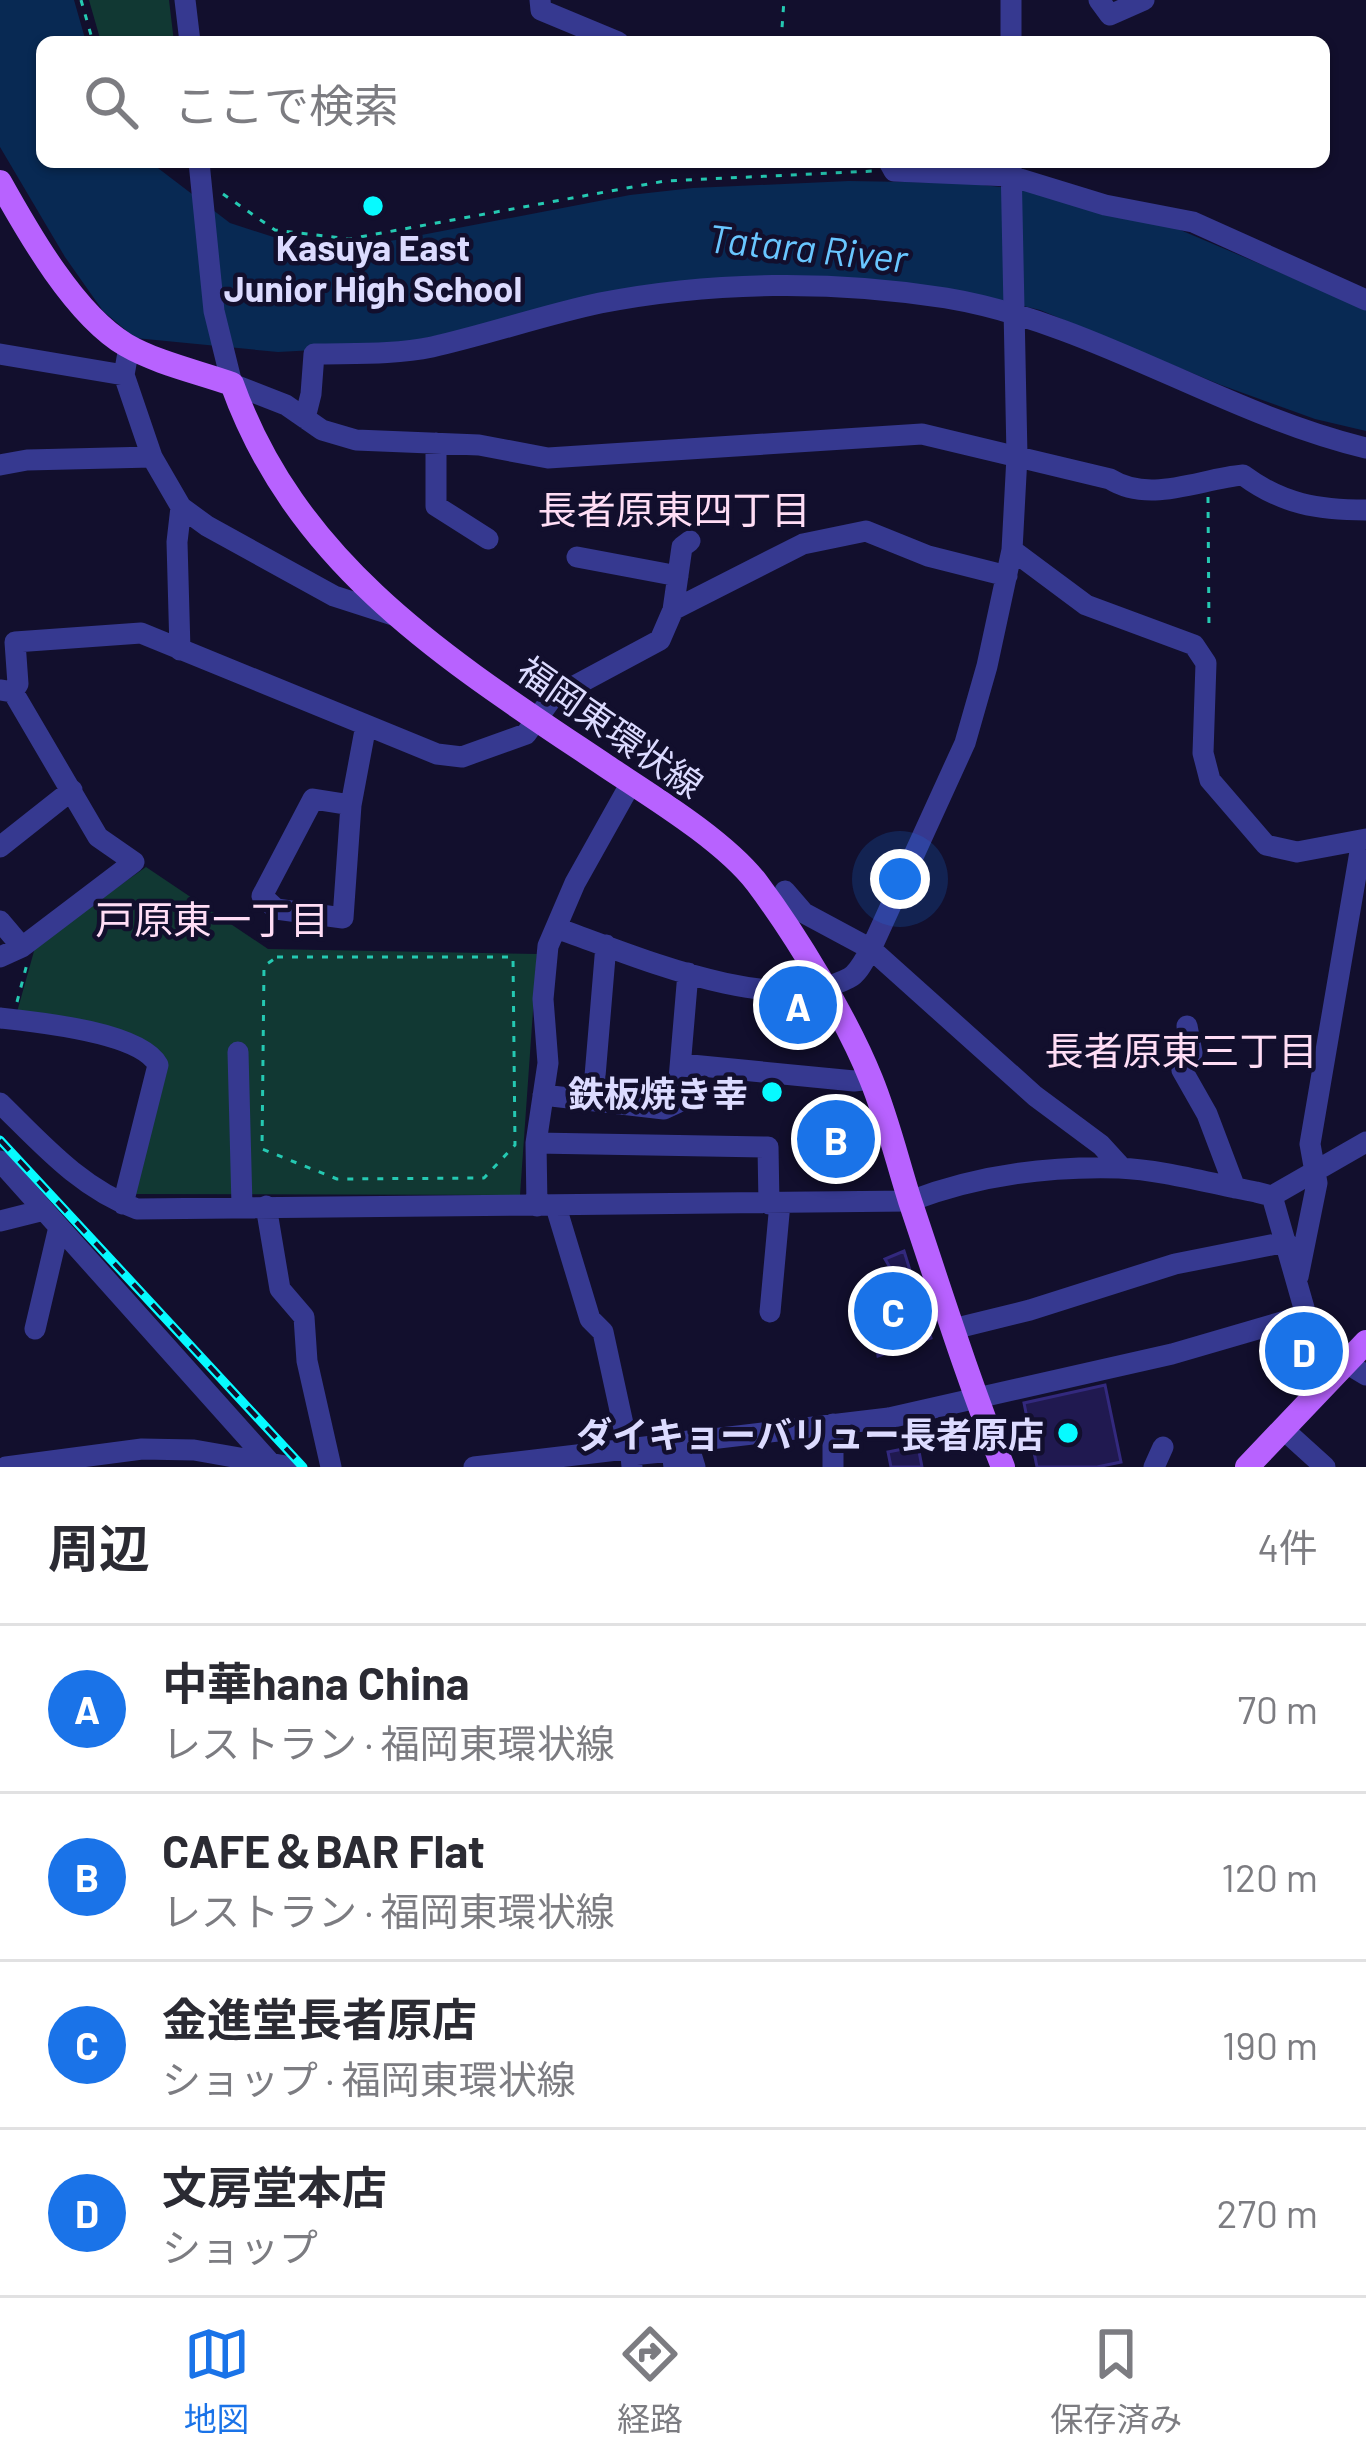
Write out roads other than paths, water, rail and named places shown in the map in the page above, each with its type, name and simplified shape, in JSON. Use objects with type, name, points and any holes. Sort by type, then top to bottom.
[{"type":"main road","points":[[0,182],[98,325],[129,347],[232,384]]},
{"type":"main road","name":"福岡東環状線","points":[[232,384],[257,446],[286,496],[314,536],[393,615],[698,830],[755,880],[824,986],[871,1078],[975,1398],[1003,1467]]},
{"type":"main road","points":[[1247,1467],[1283,1429],[1356,1369],[1366,1342]]},
{"type":"street","points":[[185,0],[189,36]]},
{"type":"street","points":[[540,0],[541,10],[604,36]]},
{"type":"street","points":[[1010,0],[1010,36]]},
{"type":"street","points":[[1099,0],[1110,15],[1144,0]]},
{"type":"street","points":[[970,168],[1010,169],[1105,206],[1193,222],[1366,300]]},
{"type":"street","points":[[556,928],[724,986],[824,986],[853,976],[871,949],[965,743],[1012,550],[1017,456],[1010,169]]},
{"type":"street","points":[[200,170],[222,354],[232,384],[286,405],[322,430],[356,440],[479,445],[548,458],[922,434],[1110,479],[1126,490],[1147,493],[1243,476],[1289,503],[1366,510]]},
{"type":"street","points":[[304,418],[314,354],[429,347],[602,303],[746,287],[837,288],[949,299],[1016,314],[1088,339],[1297,430],[1366,448]]},
{"type":"street","points":[[129,347],[124,375],[152,457],[181,507],[334,596],[393,615]]},
{"type":"street","points":[[0,354],[124,375]]},
{"type":"street","points":[[436,443],[436,506],[488,539]]},
{"type":"street","points":[[0,464],[152,457]]},
{"type":"street","points":[[180,650],[177,542],[181,507]]},
{"type":"street","points":[[673,610],[803,544],[866,531],[928,556],[1007,576]]},
{"type":"street","points":[[0,957],[22,947],[134,862],[98,837],[7,691],[18,684],[15,641],[140,633],[453,758],[526,734],[552,698],[660,640],[673,610],[682,547],[690,541]]},
{"type":"street","points":[[1012,550],[1086,605],[1194,645],[1206,663],[1203,753],[1210,780],[1267,845],[1297,852],[1364,839],[1310,1144],[1317,1183],[1297,1281]]},
{"type":"street","points":[[577,557],[678,576]]},
{"type":"street","points":[[351,805],[313,799],[262,896],[276,909],[343,918],[351,805],[366,725]]},
{"type":"street","points":[[630,1457],[603,1332],[590,1318],[547,1207],[536,1143],[548,1063],[543,999],[548,946],[575,883],[631,783]]},
{"type":"street","points":[[0,847],[72,790]]},
{"type":"street","points":[[785,891],[804,913],[871,949],[1036,1096],[1101,1144],[1122,1168]]},
{"type":"street","points":[[0,921],[22,947]]},
{"type":"street","points":[[593,1100],[606,945]]},
{"type":"street","points":[[543,1095],[664,1109],[677,1102],[688,973]]},
{"type":"street","points":[[6,1019],[75,1029],[143,1048],[154,1057],[158,1065],[123,1204]]},
{"type":"street","points":[[1187,1026],[1192,1053],[1182,1070],[1207,1114],[1235,1188]]},
{"type":"street","points":[[238,1052],[242,1206]]},
{"type":"street","points":[[681,1064],[854,1081],[871,1078]]},
{"type":"street","points":[[0,1103],[83,1181],[136,1209],[910,1201],[955,1184],[1000,1176],[1122,1168],[1272,1196],[1366,1142]]},
{"type":"street","points":[[536,1143],[768,1147],[774,1203],[770,1312]]},
{"type":"street","points":[[0,1161],[279,1466]]},
{"type":"street","points":[[1272,1196],[1306,1315],[1356,1369]]},
{"type":"street","points":[[266,1206],[280,1289],[304,1317],[308,1361],[331,1467]]},
{"type":"street","points":[[0,1221],[51,1218]]},
{"type":"street","points":[[35,1329],[51,1218]]},
{"type":"street","points":[[952,1329],[1175,1264],[1286,1242]]},
{"type":"street","points":[[475,1467],[630,1457],[687,1441],[889,1418],[1172,1354],[1306,1315]]},
{"type":"street","points":[[833,1424],[833,1467]]},
{"type":"street","points":[[1283,1429],[1325,1467]]},
{"type":"street","points":[[687,1441],[695,1467]]},
{"type":"street","points":[[654,1449],[672,1451],[674,1467]]},
{"type":"street","points":[[6,1467],[194,1450],[279,1466]]},
{"type":"water","name":"Tatara River","points":[[0,0],[74,0],[84,36],[36,36],[36,168],[158,168],[230,223],[292,243],[364,246],[630,195],[693,188],[849,181],[965,183],[1027,190],[1178,229],[1366,309],[1366,431],[1315,419],[1221,385],[1040,310],[990,298],[815,277],[480,326],[390,346],[278,352],[135,338],[103,311],[0,147]]},
{"type":"railway","points":[[0,1140],[303,1467]]},
{"type":"place","name":"Kasuya East Junior High School","points":[[373,206]]},
{"type":"place","name":"中華hana China","points":[[798,1005]]},
{"type":"place","name":"鉄板焼き幸","points":[[772,1092]]},
{"type":"place","name":"CAFE＆BAR Flat","points":[[836,1139]]},
{"type":"place","name":"金進堂長者原店","points":[[893,1311]]},
{"type":"place","name":"文房堂本店","points":[[1304,1351]]},
{"type":"place","name":"ダイキョーバリュー長者原店","points":[[1068,1433]]},
{"type":"district","name":"長者原東四丁目","points":[[674,508]]},
{"type":"district","name":"戸原東一丁目","points":[[212,918]]},
{"type":"district","name":"長者原東三丁目","points":[[1181,1049]]}]
